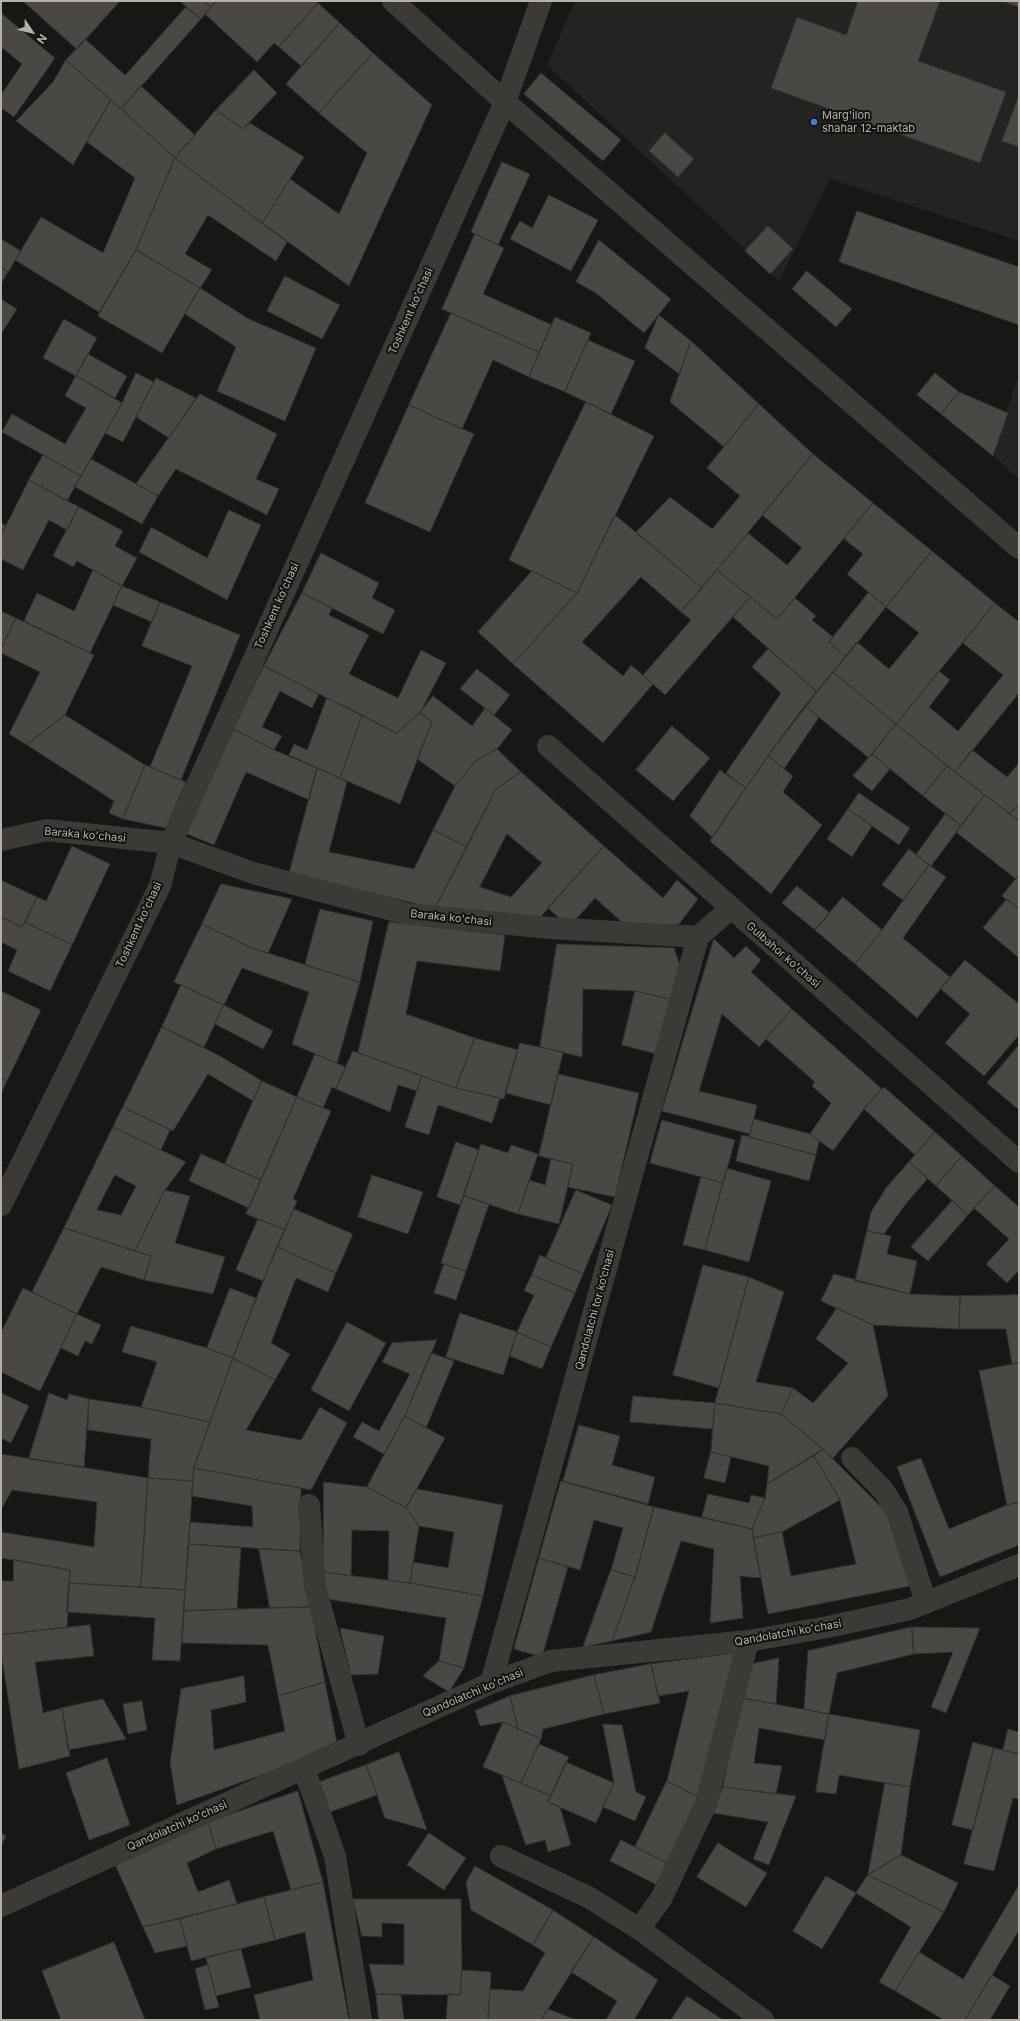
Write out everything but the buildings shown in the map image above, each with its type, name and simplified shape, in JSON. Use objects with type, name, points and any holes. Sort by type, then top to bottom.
[{"type":"street","points":[[393,1],[505,102],[1019,548]]},
{"type":"street","name":"Toshkent koʻchasi","points":[[1,1205],[160,886],[171,843],[505,102],[541,1]]},
{"type":"street","name":"Gulbahor koʻchasi","points":[[548,746],[730,909],[1019,1162]]},
{"type":"street","name":"Baraka koʻchasi","points":[[1,840],[47,830],[171,843]]},
{"type":"street","name":"Baraka ko'chasi","points":[[171,843],[253,873],[408,914],[550,928],[698,937]]},
{"type":"street","points":[[698,937],[730,909]]},
{"type":"street","name":"Qandolatchi tor ko‘chasi","points":[[491,1683],[698,937]]},
{"type":"street","points":[[852,1458],[883,1490],[897,1512],[926,1603]]},
{"type":"street","points":[[309,1505],[315,1587],[359,1745]]},
{"type":"street","name":"Qandolatchi koʻchasi","points":[[1,1906],[359,1745],[491,1683],[551,1661],[748,1641],[828,1627],[910,1609],[1019,1564]]},
{"type":"street","points":[[639,1929],[661,1899],[706,1804],[748,1641]]},
{"type":"street","points":[[304,1769],[335,1856],[362,2020]]},
{"type":"street","points":[[500,1856],[590,1898],[639,1929],[763,2020]]},
{"type":"shaded area","name":"Marg'ilon shahar 12-maktab","points":[[575,1],[1019,1],[1019,241],[830,179],[779,281],[547,65]]},
{"type":"shaded area","points":[[1019,375],[1019,479],[991,454]]},
{"type":"place","name":"Marg'ilon shahar 12-maktab","points":[[814,122]]}]
